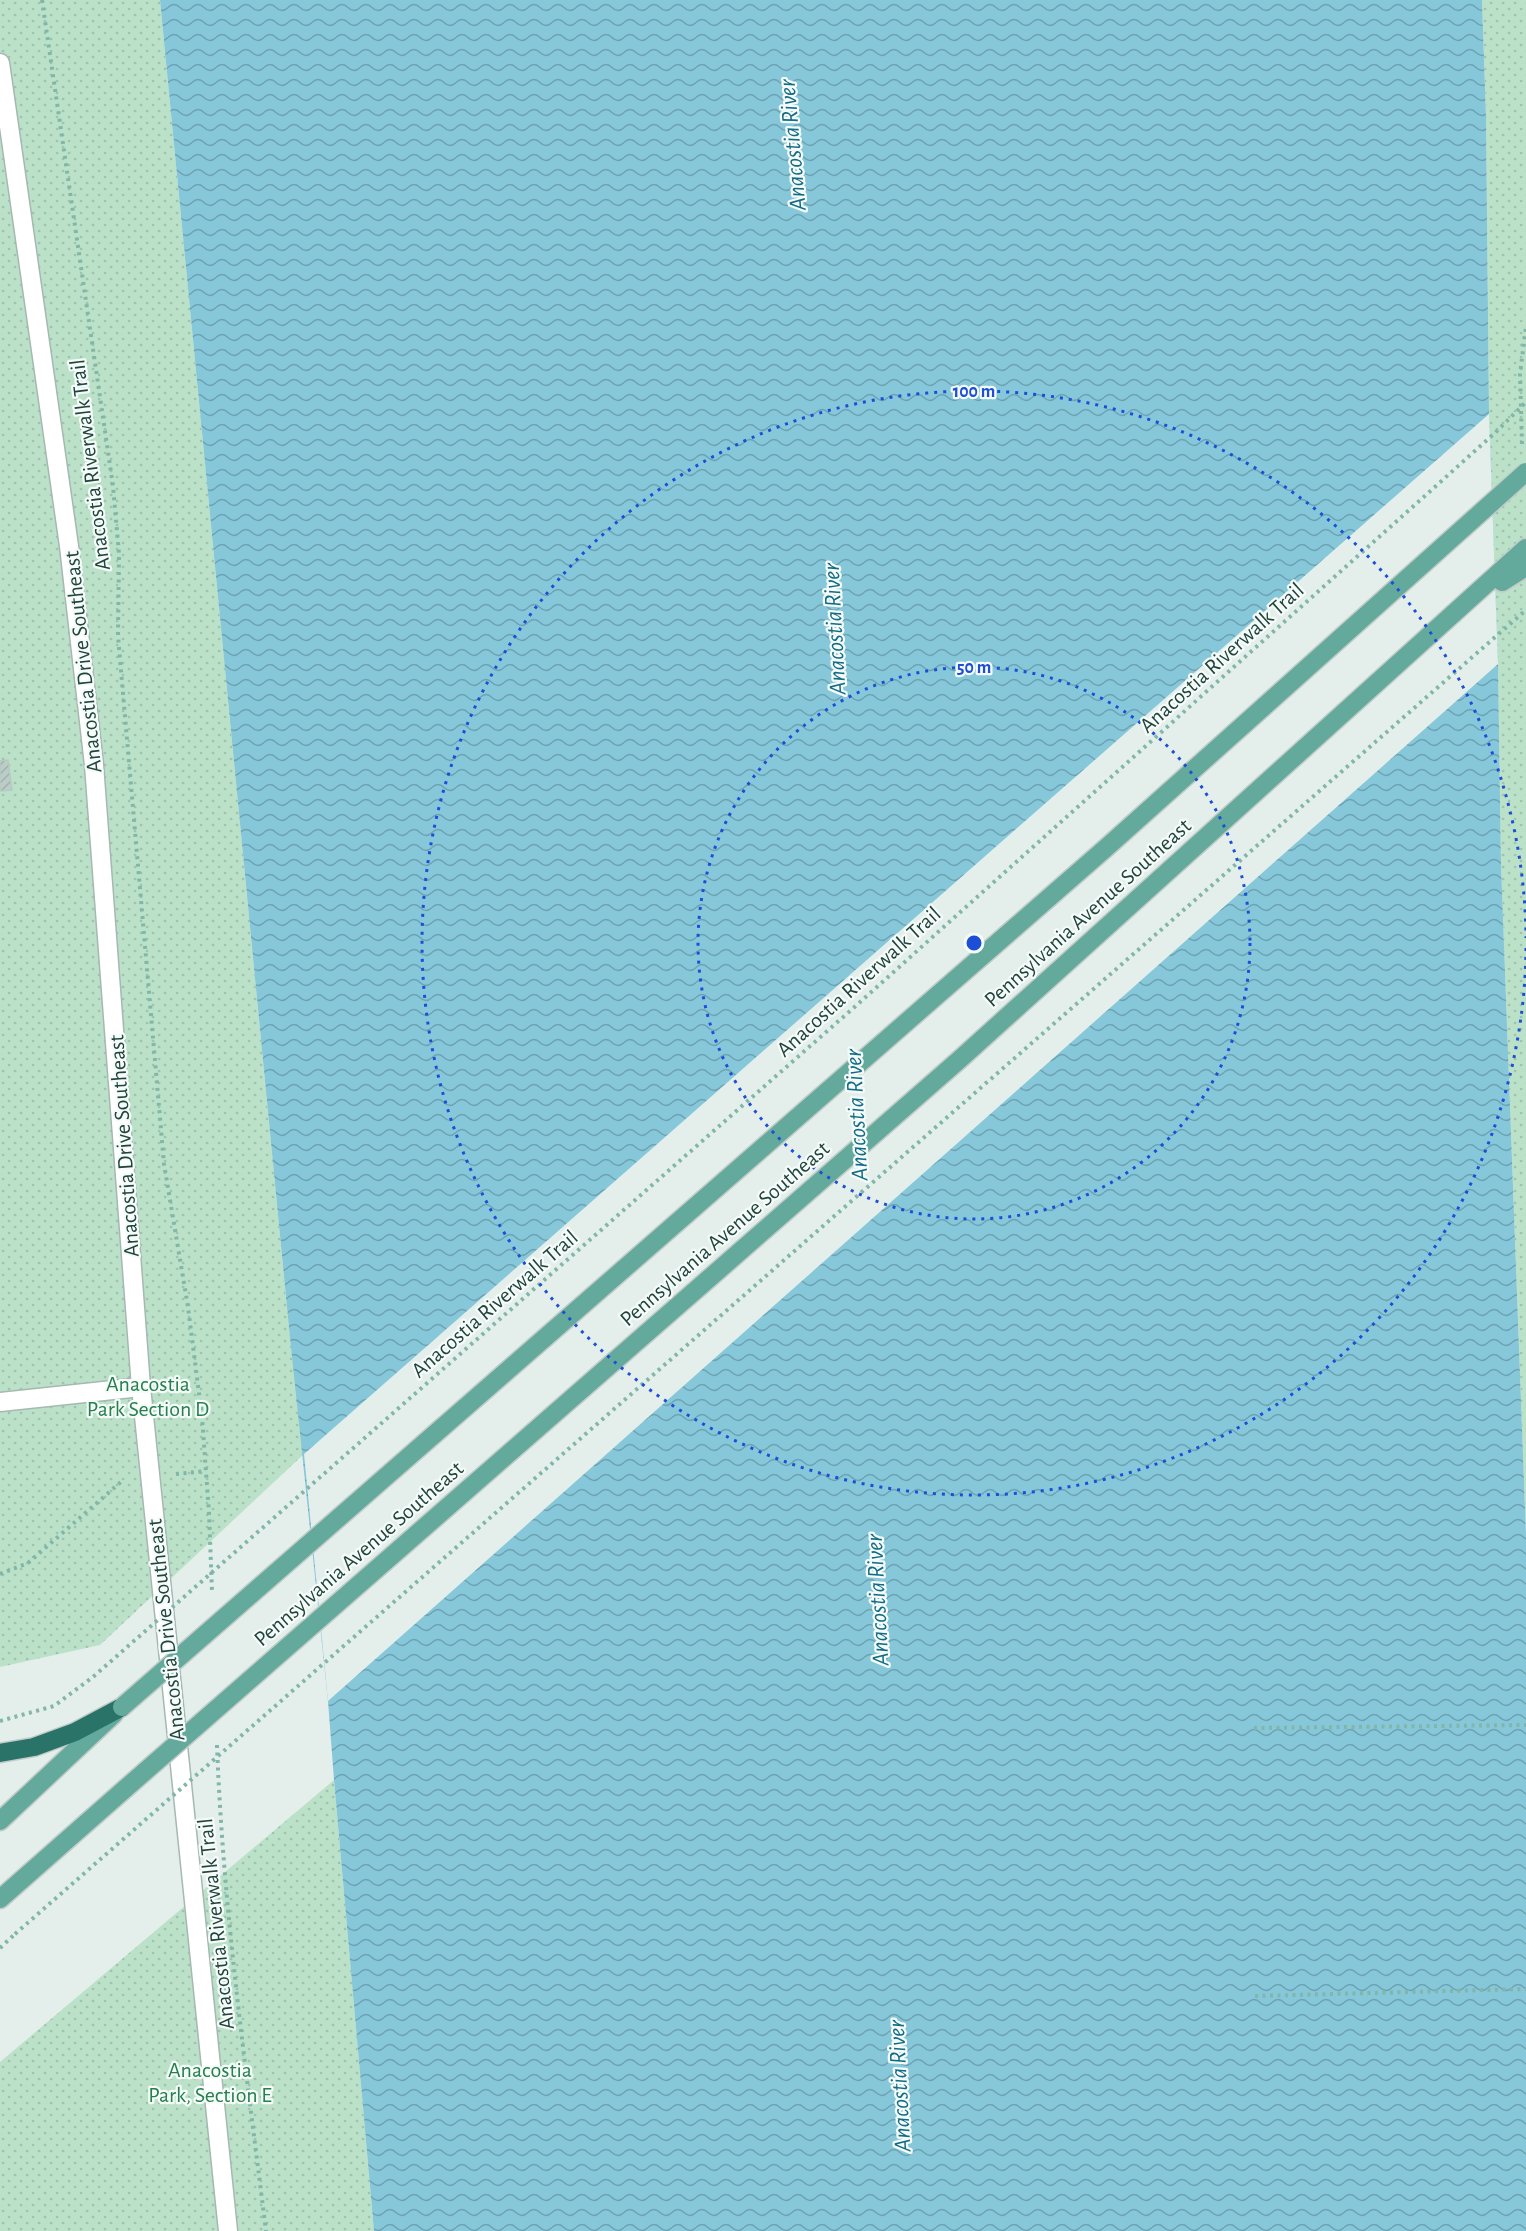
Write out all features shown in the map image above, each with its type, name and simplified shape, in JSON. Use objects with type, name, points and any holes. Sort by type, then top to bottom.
[{"type":"highway","points":[[0,1754],[34,1747],[75,1732],[122,1707]]},
{"type":"main road","name":"Pennsylvania Avenue Southeast","points":[[0,1821],[122,1707],[1089,863],[1526,472]]},
{"type":"main road","name":"Pennsylvania Avenue Southeast","points":[[0,1899],[959,1060],[1526,548]]},
{"type":"main road","points":[[1453,614],[1526,567]]},
{"type":"street","name":"Anacostia Drive Southeast","points":[[0,63],[69,546],[94,765],[141,1388],[228,2231]]},
{"type":"street","points":[[0,1402],[141,1388]]},
{"type":"path","name":"Anacostia Riverwalk Trail","points":[[42,0],[113,486],[119,554],[118,636],[164,1164],[188,1307],[202,1417],[212,1597]]},
{"type":"path","points":[[1522,445],[1520,374],[1526,326]]},
{"type":"path","name":"Anacostia Riverwalk Trail","points":[[0,1721],[54,1706],[93,1677],[859,1003],[1478,449],[1526,402]]},
{"type":"path","name":"Anacostia Riverwalk Trail","points":[[0,1948],[1526,610]]},
{"type":"path","points":[[170,1474],[206,1471]]},
{"type":"path","points":[[0,1574],[28,1563],[128,1477]]},
{"type":"path","points":[[1254,1728],[1526,1725]]},
{"type":"path","name":"Anacostia Riverwalk Trail","points":[[217,1741],[222,1836],[240,2020],[266,2231]]},
{"type":"path","points":[[1255,1996],[1526,1989]]},
{"type":"green space","name":"Anacostia Park Section D","points":[[0,0],[160,0],[289,1328],[304,1454],[100,1645],[0,1667]]},
{"type":"green space","points":[[1482,0],[1526,0],[1526,1535],[1501,864],[1498,664],[1489,414],[1486,117]]},
{"type":"green space","name":"Anacostia Park, Section E","points":[[334,1780],[374,2231],[0,2231],[0,2062]]},
{"type":"water","name":"Anacostia River","points":[[160,0],[1482,0],[1486,117],[1489,414],[1498,664],[1501,864],[1526,1535],[1526,2231],[374,2231],[328,1701],[289,1328]]},
{"type":"pier","points":[[1489,414],[1498,664],[328,1701],[304,1454]]},
{"type":"building","points":[[8,760],[12,790],[0,791],[0,761]]}]
